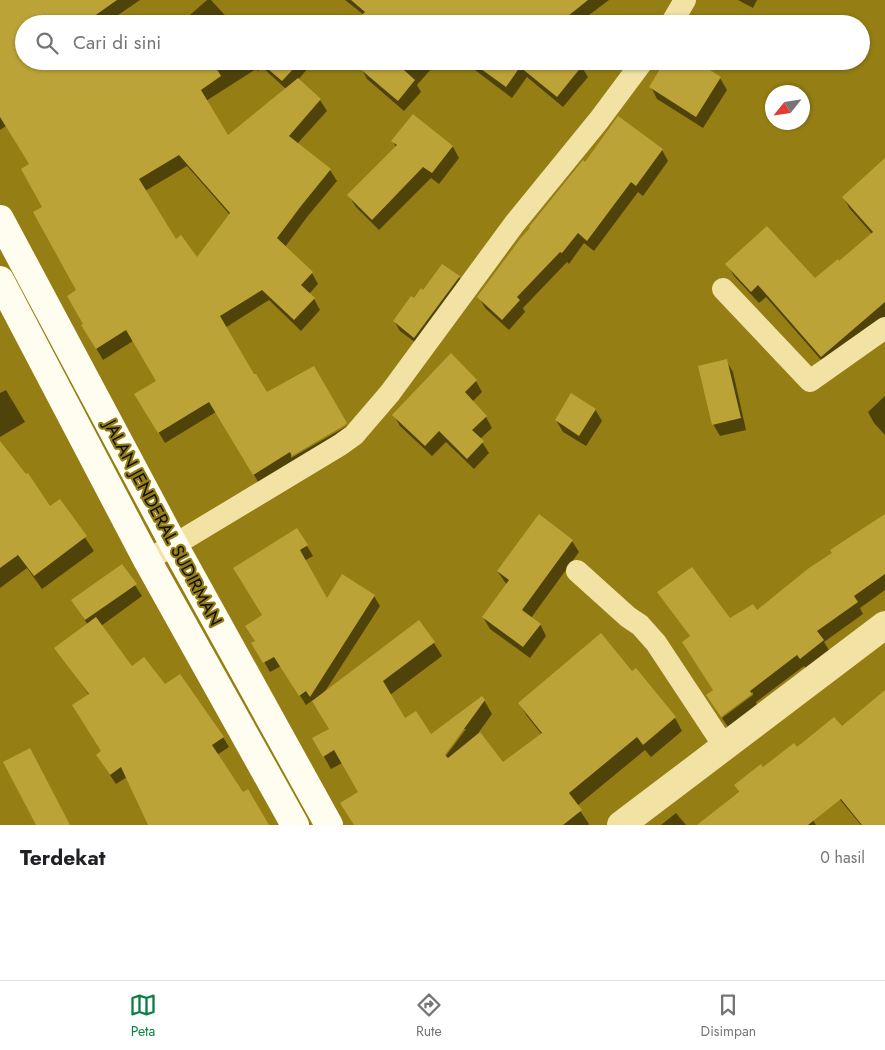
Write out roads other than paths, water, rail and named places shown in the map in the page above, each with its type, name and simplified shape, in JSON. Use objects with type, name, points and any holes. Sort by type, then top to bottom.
[{"type":"main road","name":"JALAN JENDERAL SUDIRMAN","points":[[0,219],[174,546],[329,825]]},
{"type":"main road","name":"JALAN JENDERAL SUDIRMAN","points":[[0,280],[148,560],[295,825]]},
{"type":"street","points":[[676,15],[685,0]]},
{"type":"street","points":[[148,560],[340,445],[354,434],[390,393],[515,223],[636,70]]},
{"type":"street","points":[[724,289],[810,381],[885,328]]},
{"type":"street","points":[[577,571],[628,617],[640,625],[656,643],[724,746]]},
{"type":"street","points":[[621,825],[885,625]]}]
